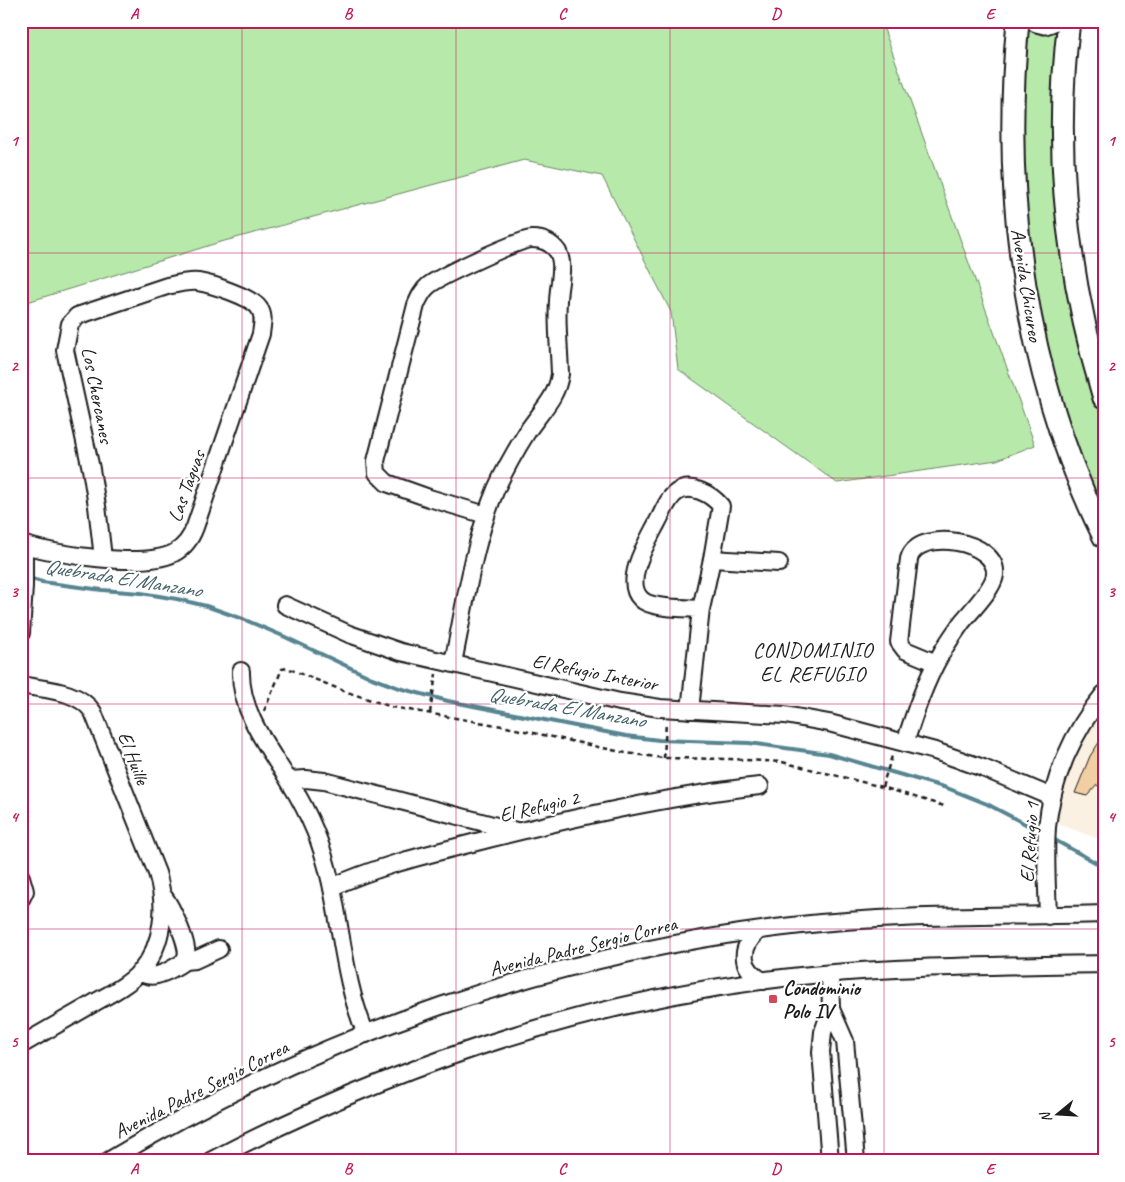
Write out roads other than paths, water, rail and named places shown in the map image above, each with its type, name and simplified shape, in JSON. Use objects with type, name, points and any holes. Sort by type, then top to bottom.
[{"type":"main road","name":"Avenida Chicureo","points":[[1018,21],[1013,88],[1013,165],[1015,207],[1024,282],[1037,350],[1064,443],[1104,537]]},
{"type":"main road","points":[[1037,21],[1051,21]]},
{"type":"main road","points":[[1069,21],[1064,81],[1063,132],[1067,225],[1080,305],[1104,398]]},
{"type":"street","points":[[453,664],[478,542],[486,515],[509,463],[530,428],[553,397],[559,382],[560,366],[556,319],[561,264],[554,247],[543,240],[522,240],[438,280],[424,290],[416,305],[376,460],[377,473],[387,483],[422,496],[486,515]]},
{"type":"street","name":"Los Chercanes","points":[[103,558],[91,468],[65,350],[70,324],[77,316],[166,286],[181,283],[197,282],[244,296],[254,302],[260,309]]},
{"type":"street","name":"Las Taguas","points":[[22,544],[62,553],[143,560],[161,557],[181,549],[190,539],[195,527],[261,334],[263,320],[260,309]]},
{"type":"street","points":[[690,710],[701,609],[721,506],[708,495],[690,488],[683,489],[671,497],[640,556],[634,585],[635,592],[642,601],[666,606],[701,609]]},
{"type":"street","points":[[905,743],[922,693],[936,663],[949,641],[989,588],[994,578],[994,569],[989,558],[974,547],[960,542],[944,541],[919,545],[912,551],[909,559],[899,642],[904,650],[936,663]]},
{"type":"street","points":[[21,633],[24,586],[22,544]]},
{"type":"street","points":[[712,559],[779,563]]},
{"type":"street","name":"El Refugio Interior","points":[[285,605],[327,625],[401,652],[638,705],[808,719],[905,743],[962,760],[1052,797]]},
{"type":"street","points":[[241,671],[244,694],[257,728],[305,808],[316,834],[332,887],[354,1005],[366,1034]]},
{"type":"street","name":"El Huille","points":[[21,686],[72,696],[82,700],[90,708],[96,717],[157,873],[162,894],[159,936],[150,957],[140,972],[115,990],[21,1045]]},
{"type":"street","name":"El Refugio 1","points":[[1048,916],[1046,848],[1052,797],[1066,756],[1076,735],[1088,714],[1104,694]]},
{"type":"street","points":[[289,780],[324,781],[518,832]]},
{"type":"street","name":"El Refugio 2","points":[[332,887],[392,864],[518,832],[685,796],[760,786]]},
{"type":"street","points":[[21,877],[25,891],[21,899]]},
{"type":"street","name":"El Huille","points":[[162,894],[171,908],[186,947],[187,954],[184,961]]},
{"type":"street","name":"Avenida Padre Sergio Correa","points":[[108,1161],[170,1125],[252,1084],[366,1034],[498,987],[590,962],[675,944],[803,925],[901,918],[1104,914]]},
{"type":"street","points":[[758,931],[746,946],[744,959],[747,967],[753,974],[763,981]]},
{"type":"street","points":[[140,972],[148,977],[158,976],[184,961],[195,960],[219,949]]},
{"type":"street","points":[[210,1161],[324,1106],[407,1072],[513,1035],[644,1001],[763,981],[830,974],[918,969],[1104,964]]},
{"type":"street","points":[[830,974],[831,1009],[823,1032],[821,1052],[830,1161]]},
{"type":"street","points":[[831,1009],[845,1041],[856,1161]]},
{"type":"waterway","name":"Quebrada El Manzano","points":[[28,578],[42,582],[102,590],[141,593],[206,606],[283,636],[372,678],[399,688],[448,701],[626,736],[659,740],[749,743],[829,754],[947,788],[987,804],[1043,833]]},
{"type":"waterway","name":"Quebrada El Manzano","points":[[1051,838],[1104,867]]},
{"type":"place","name":"Condominio Polo IV","points":[[773,999]]},
{"type":"district","name":"CONDOMINIO EL REFUGIO","points":[[813,662]]}]
